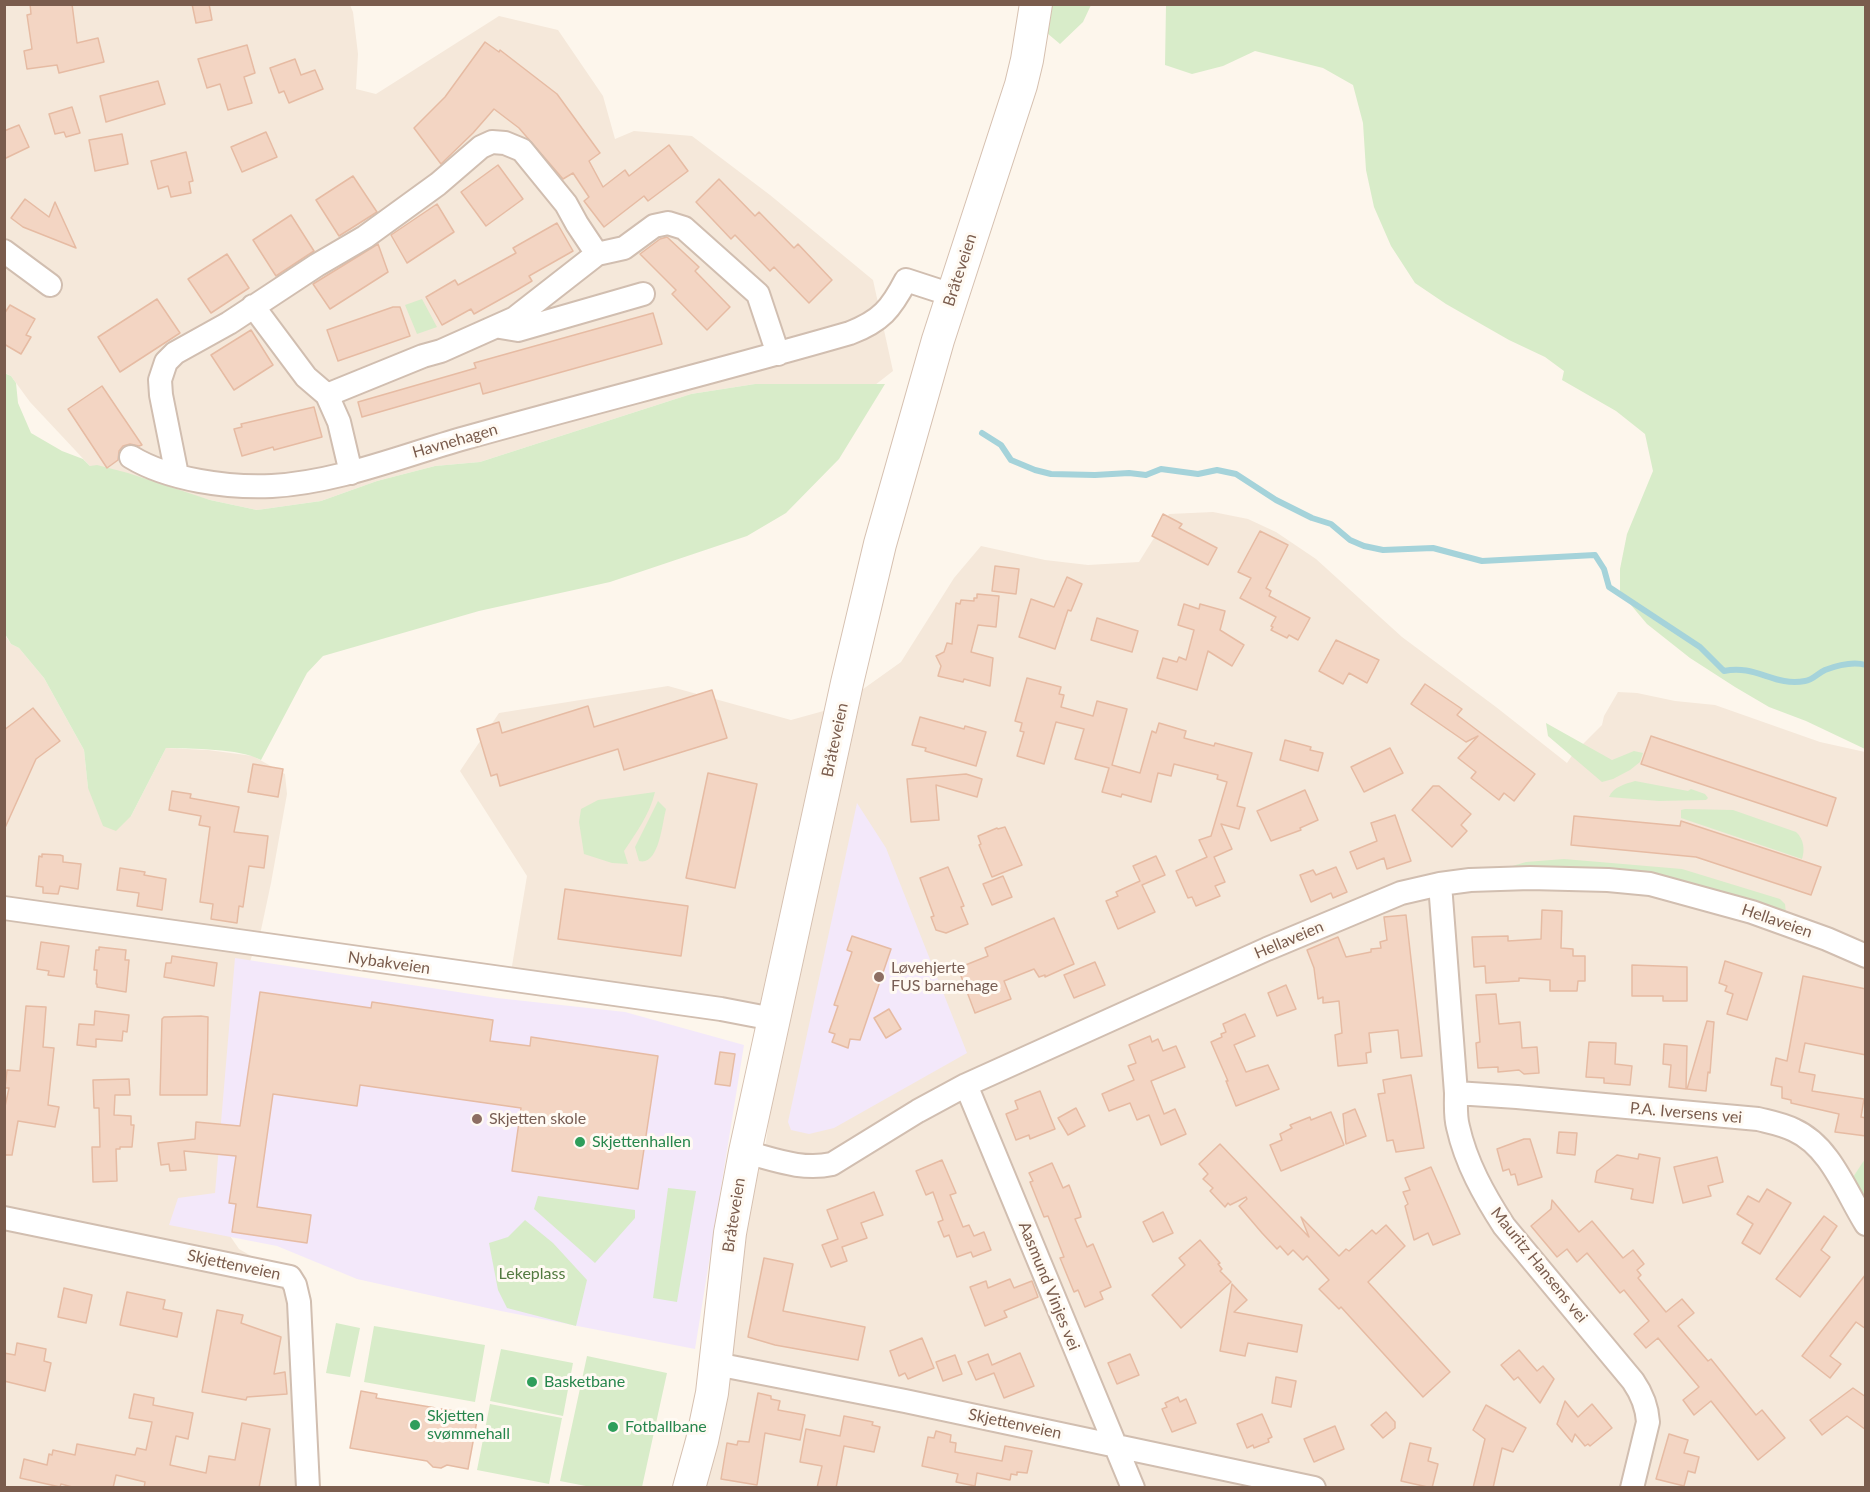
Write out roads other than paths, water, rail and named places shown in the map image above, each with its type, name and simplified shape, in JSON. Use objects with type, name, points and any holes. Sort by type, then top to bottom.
[{"type":"main road","name":"Bråteveien","points":[[688,1488],[708,1418],[730,1233],[745,1152],[875,562],[918,402],[1021,85],[1036,4]]},
{"type":"street","points":[[177,475],[161,395],[160,380],[166,362],[175,353],[364,237],[438,184],[482,147],[492,142],[506,143],[522,150],[531,158],[566,204],[597,254]]},
{"type":"street","points":[[327,395],[423,356],[441,351],[515,318],[597,254],[624,248],[654,226],[668,223],[684,228],[758,294],[778,354]]},
{"type":"street","points":[[4,251],[50,285]]},
{"type":"street","name":"Havnehagen","points":[[131,457],[143,464],[177,475],[212,483],[273,486],[317,480],[351,473],[463,438],[778,354],[870,325],[889,309],[906,280],[952,295]]},
{"type":"street","points":[[497,326],[518,330],[643,294]]},
{"type":"street","points":[[254,306],[306,377],[327,395],[339,422],[351,473]]},
{"type":"street","name":"Hellaveien","points":[[745,1152],[799,1166],[819,1167],[832,1164],[918,1111],[966,1085],[1267,949],[1401,893],[1440,884],[1470,880],[1530,878],[1608,880],[1650,884],[1752,912],[1827,939],[1866,956]]},
{"type":"street","name":"Mauritz Hansens vei","points":[[1440,884],[1457,1125],[1469,1163],[1486,1198],[1504,1226],[1633,1381],[1642,1395],[1648,1422],[1632,1488]]},
{"type":"street","name":"Nybakveien","points":[[4,908],[721,1009],[773,1019]]},
{"type":"street","name":"Aasmund Vinjes vei","points":[[966,1085],[1133,1488]]},
{"type":"street","name":"P.A. Iversens vei","points":[[1456,1093],[1758,1119],[1779,1124],[1796,1130],[1811,1141],[1832,1165],[1866,1224]]},
{"type":"street","name":"Skjettenveien","points":[[4,1218],[290,1277],[295,1285],[299,1302],[308,1488]]},
{"type":"street","name":"Skjettenveien","points":[[716,1364],[905,1401],[1314,1488]]},
{"type":"waterway","points":[[982,433],[1001,445],[1011,460],[1051,474],[1129,473],[1146,475],[1161,469],[1198,474],[1217,470],[1236,474],[1276,500],[1312,518],[1331,524],[1350,540],[1383,550],[1433,548],[1482,561],[1595,555],[1604,569],[1609,587],[1700,647],[1724,671],[1746,670],[1794,682],[1808,680],[1825,670],[1840,665],[1856,663],[1866,665]]},
{"type":"place","name":"Løvehjerte FUS barnehage","points":[[879,977]]},
{"type":"place","name":"Skjetten skole","points":[[477,1119]]},
{"type":"place","name":"Skjettenhallen","points":[[580,1142]]},
{"type":"place","name":"Basketbane","points":[[532,1382]]},
{"type":"place","name":"Skjetten svømmehall","points":[[415,1425]]},
{"type":"place","name":"Fotballbane","points":[[613,1427]]},
{"type":"park label","name":"Lekeplass","points":[[532,1274]]}]
